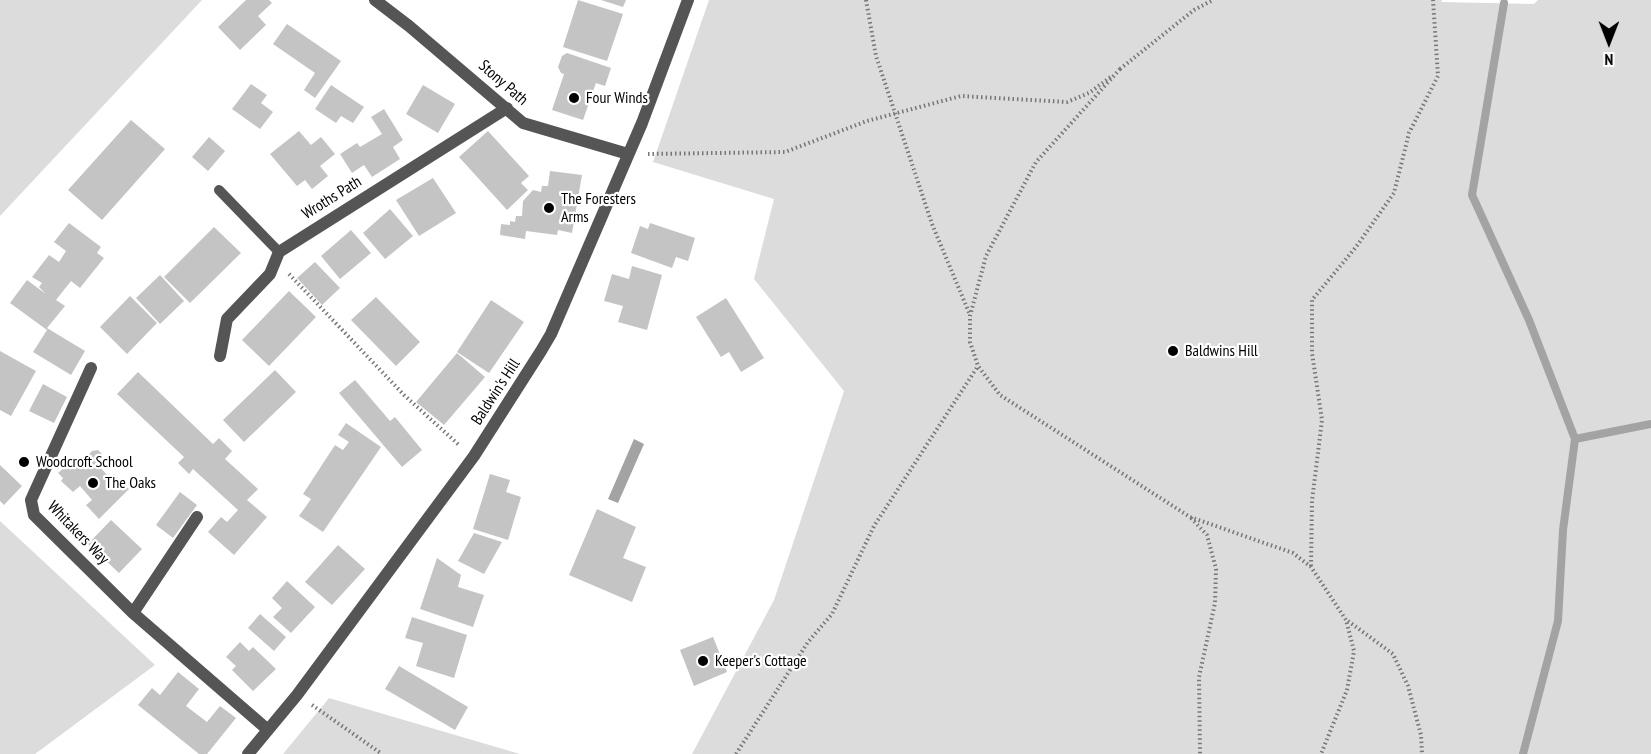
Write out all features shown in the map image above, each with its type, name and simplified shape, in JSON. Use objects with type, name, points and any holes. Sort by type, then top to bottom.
[{"type":"street","name":"Stony Path","points":[[375,0],[523,123],[628,154]]},
{"type":"street","name":"Baldwin's Hill","points":[[248,754],[297,695],[474,456],[551,334],[628,154],[688,0]]},
{"type":"street","name":"Wroths Path","points":[[220,356],[228,319],[270,274],[277,256],[507,108]]},
{"type":"street","name":"Whitakers Way","points":[[91,368],[31,500],[34,515],[133,613],[268,730]]},
{"type":"street","points":[[133,613],[198,517]]},
{"type":"lane","points":[[219,190],[277,256]]},
{"type":"path","points":[[866,0],[876,56],[895,114],[932,224],[970,316]]},
{"type":"path","points":[[628,154],[785,152],[867,121],[961,96],[1067,102],[1089,93],[1194,10],[1213,0]]},
{"type":"path","points":[[1311,567],[1312,501],[1322,420],[1312,353],[1312,300],[1356,247],[1394,193],[1409,133],[1438,76],[1433,0]]},
{"type":"path","points":[[1120,69],[1036,162],[986,256],[970,316],[970,342],[978,366],[1000,395],[1190,517],[1293,553],[1311,567],[1346,620],[1354,651],[1347,690],[1321,754]]},
{"type":"path","points":[[277,256],[404,395],[460,447],[474,456]]},
{"type":"path","points":[[736,754],[808,642],[832,614],[874,526],[978,366]]},
{"type":"path","points":[[1190,517],[1207,535],[1216,569],[1215,603],[1199,677],[1200,754]]},
{"type":"path","points":[[1346,620],[1393,654],[1408,686],[1421,735],[1422,754]]},
{"type":"path","points":[[297,695],[382,754]]},
{"type":"shaded area","points":[[0,0],[202,0],[0,216]]},
{"type":"shaded area","points":[[709,0],[1442,0],[1441,2],[1534,4],[1538,0],[1651,0],[1651,754],[692,754],[774,600],[844,391],[754,279],[774,199],[653,162]]},
{"type":"shaded area","points":[[634,439],[644,444],[618,503],[608,499]]},
{"type":"shaded area","points":[[0,521],[155,665],[35,754],[0,754]]},
{"type":"shaded area","points":[[329,698],[520,754],[283,754]]},
{"type":"building","points":[[246,0],[269,0],[272,3],[258,16],[266,25],[240,50],[218,27]]},
{"type":"building","points":[[578,0],[623,14],[607,61],[563,47]]},
{"type":"building","points":[[601,0],[626,0],[623,7]]},
{"type":"building","points":[[287,24],[341,61],[315,98],[304,90],[315,73],[273,44]]},
{"type":"building","name":"Four Winds","points":[[567,53],[611,68],[605,86],[596,83],[583,120],[552,110],[564,74],[558,67],[562,56]]},
{"type":"building","points":[[251,84],[267,95],[261,103],[273,112],[260,129],[232,109]]},
{"type":"building","points":[[331,85],[364,107],[353,123],[341,116],[336,123],[315,109]]},
{"type":"building","points":[[423,85],[455,104],[438,133],[406,114]]},
{"type":"building","points":[[384,109],[403,140],[393,147],[400,159],[372,177],[364,165],[352,173],[340,154],[357,143],[360,147],[382,134],[371,117]]},
{"type":"building","points":[[131,120],[165,149],[102,220],[68,190]]},
{"type":"building","points":[[299,131],[311,145],[321,137],[335,154],[320,166],[328,176],[312,189],[305,180],[297,186],[270,154]]},
{"type":"building","points":[[488,131],[529,176],[521,183],[528,190],[507,210],[459,157]]},
{"type":"building","points":[[209,137],[225,151],[208,171],[192,157]]},
{"type":"building","name":"The Foresters Arms","points":[[550,171],[582,175],[572,233],[558,230],[557,235],[526,231],[525,239],[500,235],[501,224],[510,225],[510,221],[515,222],[516,216],[522,216],[523,201],[533,190],[541,192],[542,186],[548,186]]},
{"type":"building","points":[[433,178],[456,213],[419,236],[396,200]]},
{"type":"building","points":[[390,209],[413,236],[385,259],[363,233]]},
{"type":"building","points":[[69,223],[101,247],[97,253],[104,258],[80,288],[71,281],[56,300],[65,306],[47,328],[85,351],[71,375],[33,352],[47,330],[10,303],[27,280],[46,294],[39,287],[42,283],[32,277],[49,255],[59,262],[66,251],[54,242]]},
{"type":"building","points":[[650,223],[695,238],[688,261],[676,257],[672,268],[631,253],[640,226],[648,229]]},
{"type":"building","points":[[214,227],[241,253],[190,303],[164,277]]},
{"type":"building","points":[[351,230],[371,253],[340,279],[321,256]]},
{"type":"building","points":[[315,262],[340,288],[322,305],[297,278]]},
{"type":"building","points":[[632,266],[662,275],[647,330],[618,322],[623,306],[604,301],[612,274],[629,279]]},
{"type":"building","points":[[160,275],[184,301],[160,324],[136,298]]},
{"type":"building","points":[[289,291],[316,317],[269,366],[242,340]]},
{"type":"building","points":[[130,296],[157,323],[127,354],[100,327]]},
{"type":"building","points":[[376,297],[420,342],[396,366],[351,320]]},
{"type":"building","points":[[726,298],[764,358],[741,372],[729,352],[721,357],[696,317]]},
{"type":"building","points":[[491,300],[524,322],[489,373],[457,352]]},
{"type":"building","points":[[0,351],[36,371],[11,416],[0,410]]},
{"type":"building","points":[[457,353],[485,377],[444,425],[416,402]]},
{"type":"building","points":[[275,370],[296,392],[244,442],[223,420]]},
{"type":"building","points":[[138,372],[213,444],[219,438],[232,451],[225,459],[258,489],[247,500],[267,517],[234,555],[208,532],[221,517],[227,522],[238,510],[193,469],[189,474],[178,463],[184,457],[117,394]]},
{"type":"building","points":[[355,380],[390,421],[395,417],[422,450],[402,467],[339,393]]},
{"type":"building","points":[[43,384],[67,397],[54,423],[29,411]]},
{"type":"building","points":[[346,423],[381,447],[323,532],[299,516],[311,499],[303,494],[335,445],[343,450],[349,442],[338,435]]},
{"type":"building","name":"The Oaks","points":[[98,450],[102,454],[102,459],[97,464],[110,478],[114,474],[129,489],[99,519],[86,505],[92,500],[80,486],[73,492],[61,481],[63,478],[58,473],[76,457],[82,462],[92,451]]},
{"type":"building","points":[[0,465],[22,486],[4,505],[0,501]]},
{"type":"building","points":[[490,474],[510,480],[506,492],[521,497],[508,540],[473,529]]},
{"type":"building","points":[[180,492],[197,505],[173,538],[156,525]]},
{"type":"building","points":[[597,509],[636,527],[623,558],[646,567],[632,602],[569,575]]},
{"type":"building","points":[[111,520],[142,549],[119,573],[88,544]]},
{"type":"building","points":[[474,533],[502,542],[484,574],[458,561]]},
{"type":"building","points":[[338,545],[365,569],[332,605],[305,582]]},
{"type":"building","points":[[437,558],[461,575],[458,587],[484,595],[473,627],[420,609]]},
{"type":"building","points":[[287,581],[315,607],[291,633],[273,617],[282,608],[272,598]]},
{"type":"building","points":[[260,614],[286,637],[274,651],[248,628]]},
{"type":"building","points":[[412,617],[467,635],[454,678],[416,666],[423,643],[405,638]]},
{"type":"building","name":"Keeper's Cottage","points":[[713,637],[727,672],[694,686],[680,650]]},
{"type":"building","points":[[240,642],[249,651],[253,647],[276,669],[253,691],[232,670],[236,666],[226,657]]},
{"type":"building","points":[[399,666],[468,707],[455,730],[385,689]]},
{"type":"building","points":[[178,672],[199,689],[186,706],[207,722],[220,706],[236,718],[207,754],[199,754],[138,705],[152,688],[160,695]]},
{"type":"waterway","points":[[1504,3],[1472,195],[1529,320],[1575,439],[1563,530],[1558,621],[1523,754]]},
{"type":"waterway","points":[[1575,439],[1651,424]]},
{"type":"place","name":"Four Winds","points":[[574,98]]},
{"type":"place","name":"The Foresters Arms","points":[[549,208]]},
{"type":"place","name":"Baldwins Hill","points":[[1173,351]]},
{"type":"place","name":"Woodcroft School","points":[[24,462]]},
{"type":"place","name":"The Oaks","points":[[93,483]]},
{"type":"place","name":"Keeper's Cottage","points":[[703,661]]}]
